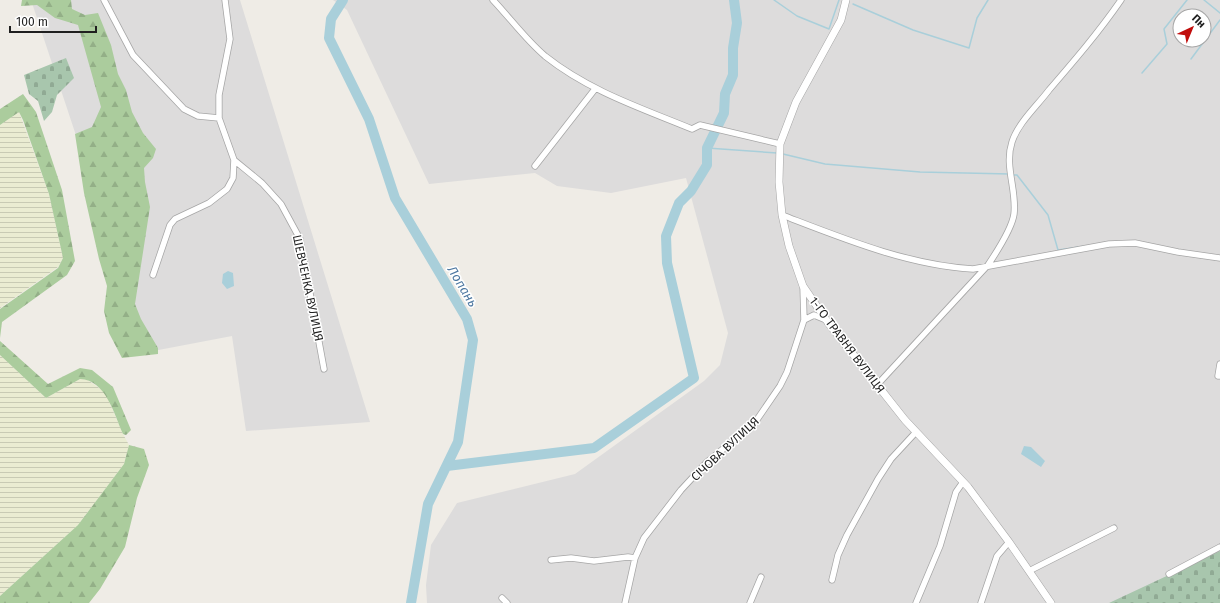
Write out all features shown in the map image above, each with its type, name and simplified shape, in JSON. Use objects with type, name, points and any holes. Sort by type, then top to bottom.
[{"type":"street","points":[[104,0],[133,55],[184,109],[198,116],[219,118]]},
{"type":"street","points":[[153,275],[170,225],[175,219],[208,203],[227,189],[233,178],[234,160],[219,118],[219,94],[230,39],[225,0]]},
{"type":"street","points":[[493,0],[544,55],[595,89],[692,129],[700,125],[780,144]]},
{"type":"street","name":"1-ГО ТРАВНЯ ВУЛИЦЯ","points":[[846,0],[841,20],[796,102],[780,144],[778,182],[782,215],[789,246],[803,286],[826,321],[916,432],[963,482],[1009,542],[1051,603]]},
{"type":"street","points":[[877,385],[988,266],[999,248],[1014,216],[1014,195],[1009,167],[1012,142],[1023,122],[1104,24],[1121,0]]},
{"type":"street","points":[[535,166],[595,89]]},
{"type":"street","name":"ШЕВЧЕНКА ВУЛИЦЯ","points":[[234,160],[262,183],[281,204],[300,239],[324,369]]},
{"type":"street","points":[[782,215],[841,237],[904,257],[956,268],[973,269],[1110,244],[1135,244],[1220,258]]},
{"type":"street","name":"СІЧОВА ВУЛИЦЯ","points":[[625,603],[635,558],[644,538],[681,490],[707,462],[754,424],[764,411],[787,372],[804,320],[803,286]]},
{"type":"street","points":[[804,320],[814,315],[826,321]]},
{"type":"street","points":[[1220,364],[1218,376],[1220,376]]},
{"type":"street","points":[[832,580],[838,555],[847,535],[878,479],[891,458],[916,432]]},
{"type":"street","points":[[916,603],[940,546],[956,492],[963,482]]},
{"type":"street","points":[[1029,571],[1114,528]]},
{"type":"street","points":[[981,603],[997,556],[1009,542]]},
{"type":"street","points":[[1169,574],[1220,547]]},
{"type":"street","points":[[551,560],[572,558],[594,561],[628,557],[635,558]]},
{"type":"street","points":[[750,603],[761,577]]},
{"type":"street","points":[[502,598],[507,603]]},
{"type":"shaded area","points":[[31,0],[240,0],[370,422],[246,431],[232,336],[148,352]]},
{"type":"shaded area","points":[[333,0],[1220,0],[1220,603],[427,603],[426,585],[431,545],[457,503],[575,474],[704,381],[720,365],[728,333],[686,178],[611,193],[557,186],[535,173],[429,184],[347,10]]},
{"type":"green space","points":[[22,0],[71,0],[72,9],[85,15],[98,13],[111,45],[118,74],[126,90],[132,112],[143,133],[156,149],[153,158],[144,168],[150,207],[135,304],[141,319],[158,348],[158,354],[122,358],[109,333],[104,311],[107,286],[99,259],[84,193],[75,134],[92,127],[101,107],[78,25],[55,18],[37,5],[21,6]]},
{"type":"green space","points":[[66,58],[74,78],[57,95],[52,112],[44,121],[38,101],[29,94],[24,75]]},
{"type":"green space","points":[[23,94],[36,112],[62,190],[75,261],[67,275],[2,322],[0,338],[0,309],[58,268],[63,258],[49,194],[19,112],[0,125],[0,109]]},
{"type":"green space","points":[[19,112],[49,194],[63,258],[58,267],[0,308],[0,125]]},
{"type":"green space","points":[[0,341],[48,384],[80,368],[92,370],[113,387],[131,430],[126,435],[123,434],[108,399],[96,385],[89,381],[80,379],[46,398],[0,355]]},
{"type":"green space","points":[[0,355],[46,398],[80,379],[86,379],[105,392],[129,445],[124,464],[78,525],[0,596]]},
{"type":"green space","points":[[129,445],[144,449],[149,465],[137,498],[125,547],[100,589],[89,603],[0,603],[0,596],[78,525],[124,464]]},
{"type":"green space","points":[[1220,551],[1220,603],[1109,603]]},
{"type":"water","points":[[228,271],[233,273],[234,286],[227,289],[222,283],[223,274]]},
{"type":"water","points":[[1024,446],[1031,447],[1045,461],[1041,467],[1021,454]]},
{"type":"waterway","name":"Лопань","points":[[343,0],[331,19],[329,38],[369,119],[395,198],[467,319],[473,340],[458,442],[428,504],[411,603]]},
{"type":"waterway","points":[[447,466],[594,448],[694,378],[667,263],[666,236],[679,203],[691,191],[707,165],[707,148],[724,113],[725,94],[733,75],[733,48],[737,23],[734,0]]},
{"type":"waterway","points":[[774,0],[797,16],[829,29],[839,0]]},
{"type":"waterway","points":[[853,4],[913,30],[969,48],[977,18],[988,0]]},
{"type":"waterway","points":[[1142,73],[1167,44],[1164,29],[1187,0]]},
{"type":"waterway","points":[[1204,0],[1220,13]]},
{"type":"waterway","points":[[1191,59],[1220,20]]},
{"type":"waterway","points":[[707,148],[777,153]]},
{"type":"waterway","points":[[783,154],[825,164],[920,172],[1010,174]]},
{"type":"waterway","points":[[1013,175],[1017,175],[1048,215],[1058,250],[1086,246]]}]
